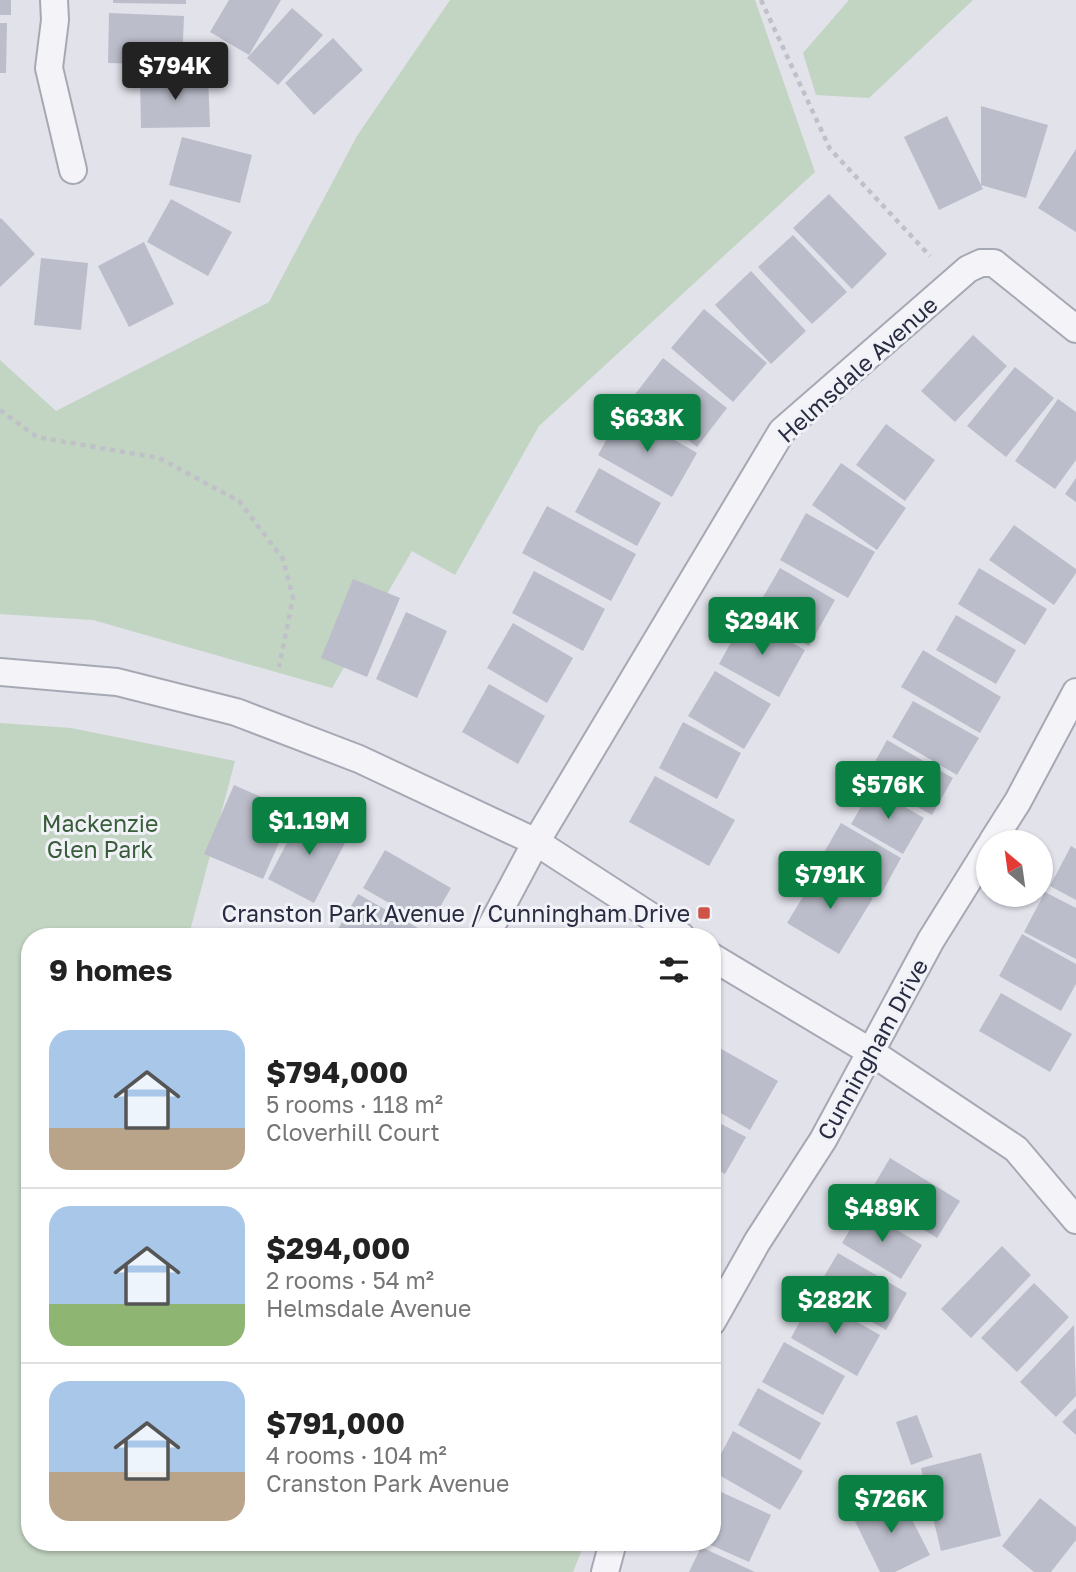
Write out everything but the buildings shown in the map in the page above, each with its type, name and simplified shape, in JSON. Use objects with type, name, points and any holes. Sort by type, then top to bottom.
[{"type":"street","points":[[54,0],[55,20],[49,68],[73,170]]},
{"type":"street","name":"Helmsdale Avenue","points":[[490,928],[536,842],[782,431],[968,269],[981,263],[994,263],[1076,329]]},
{"type":"street","points":[[0,672],[117,682],[236,712],[359,759],[536,842],[669,928]]},
{"type":"street","points":[[1000,830],[1076,692]]},
{"type":"street","name":"Cunningham Drive","points":[[721,1306],[758,1242],[824,1140],[931,940],[976,868]]},
{"type":"street","points":[[721,962],[871,1052],[1016,1149],[1076,1220]]},
{"type":"street","points":[[605,1572],[611,1551]]},
{"type":"path","points":[[762,0],[830,149],[930,256]]},
{"type":"path","points":[[0,410],[37,437],[159,458],[239,501],[284,559],[293,598],[279,667]]},
{"type":"green space","points":[[450,0],[755,0],[815,172],[539,426],[455,575],[412,551],[332,688],[93,620],[0,614],[0,360],[56,411],[269,302],[357,136]]},
{"type":"green space","points":[[849,0],[973,0],[869,98],[816,95],[803,53]]},
{"type":"green space","name":"Mackenzie Glen Park","points":[[0,723],[71,728],[235,761],[191,928],[21,928],[21,1551],[581,1551],[573,1572],[0,1572]]},
{"type":"place","name":"Cranston Park Avenue / Cunningham Drive","points":[[704,913]]}]
